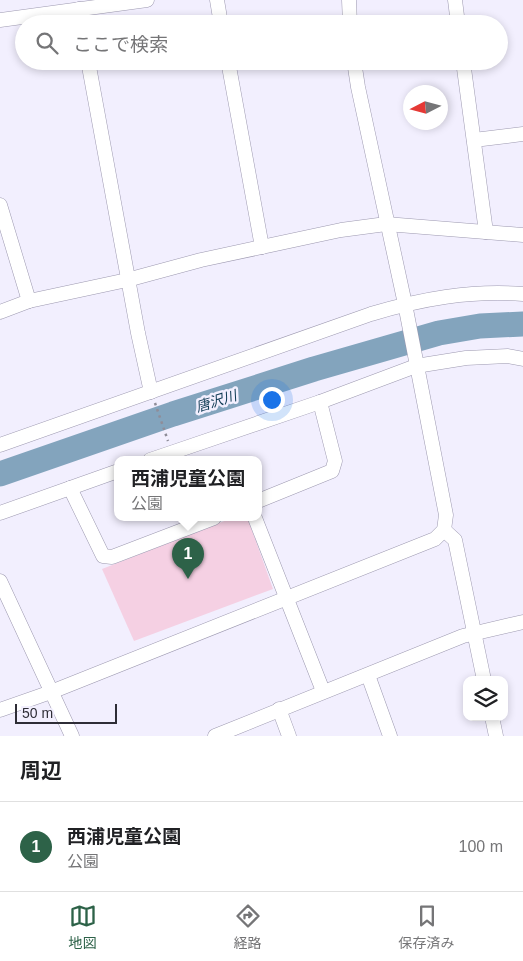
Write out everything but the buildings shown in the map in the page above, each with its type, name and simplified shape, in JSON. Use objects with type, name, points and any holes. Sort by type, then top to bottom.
[{"type":"street","points":[[36,15],[147,0]]},
{"type":"street","points":[[217,0],[220,15]]},
{"type":"street","points":[[349,0],[350,15]]},
{"type":"street","points":[[455,0],[457,15]]},
{"type":"street","points":[[79,9],[80,15]]},
{"type":"street","points":[[0,20],[15,18]]},
{"type":"street","points":[[90,70],[127,280],[153,397]]},
{"type":"street","points":[[230,70],[262,247]]},
{"type":"street","points":[[0,710],[52,692],[435,539],[444,530],[446,515],[406,309],[386,224],[355,70]]},
{"type":"street","points":[[464,70],[486,232]]},
{"type":"street","points":[[474,140],[523,134]]},
{"type":"street","points":[[0,205],[28,301]]},
{"type":"street","points":[[0,312],[28,301],[127,280],[201,260],[341,230],[386,224],[523,235]]},
{"type":"street","points":[[0,445],[153,397],[371,314],[406,309],[459,294],[523,294]]},
{"type":"street","points":[[162,456],[320,402],[415,361],[508,356],[523,361]]},
{"type":"street","points":[[262,499],[332,471],[335,461],[320,402]]},
{"type":"street","points":[[0,513],[114,472]]},
{"type":"street","points":[[70,488],[103,556],[112,557],[206,521]]},
{"type":"street","points":[[257,521],[323,691]]},
{"type":"street","points":[[444,530],[455,540],[483,676]]},
{"type":"street","points":[[0,581],[72,736]]},
{"type":"street","points":[[214,736],[463,636],[523,622]]},
{"type":"street","points":[[368,675],[390,736]]},
{"type":"street","points":[[279,710],[289,736]]},
{"type":"street","points":[[493,721],[496,736]]},
{"type":"path","points":[[153,397],[168,442]]},
{"type":"shaded area","points":[[224,521],[249,521],[273,589],[134,641],[102,569]]},
{"type":"waterway","name":"唐沢川","points":[[0,474],[173,414],[314,369],[439,333],[480,326],[523,324]]},
{"type":"place","name":"西浦児童公園","points":[[188,579]]}]
